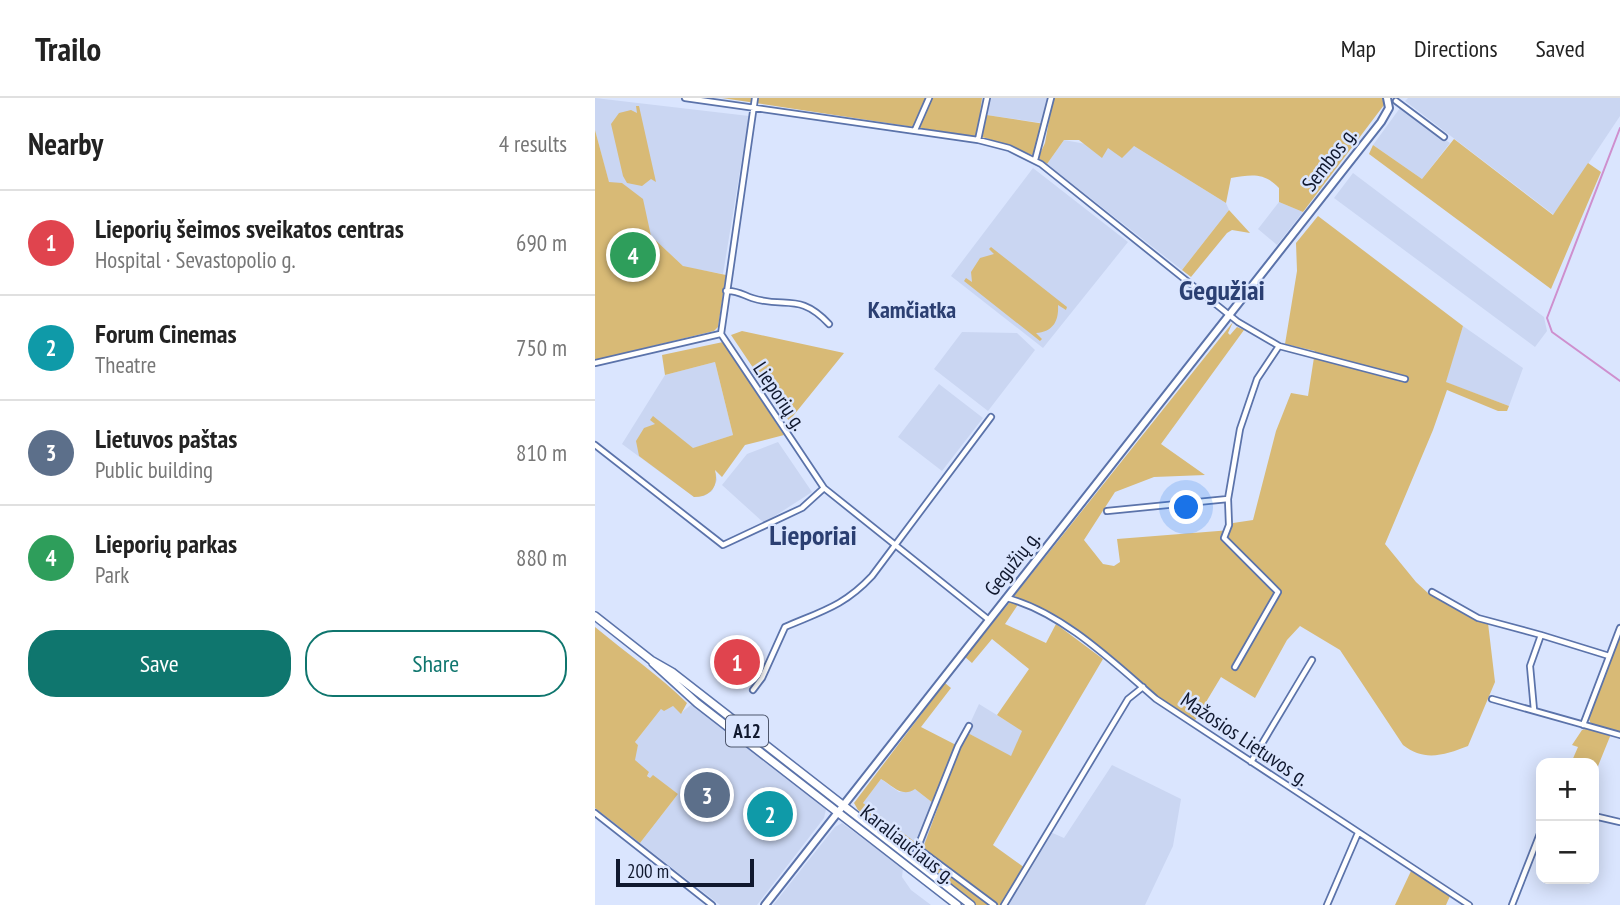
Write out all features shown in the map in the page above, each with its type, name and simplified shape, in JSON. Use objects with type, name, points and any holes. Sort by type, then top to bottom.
[{"type":"highway","name":"A12","points":[[595,617],[651,660],[672,672],[842,804]]},
{"type":"highway","name":"A12","points":[[651,660],[677,688],[836,812]]},
{"type":"highway","name":"Karaliaučiaus g.","points":[[842,804],[971,905]]},
{"type":"highway","name":"Karaliaučiaus g.","points":[[836,812],[957,905]]},
{"type":"main road","name":"Sembos g.","points":[[1286,243],[1385,116],[1393,100]]},
{"type":"main road","name":"Gegužių g.","points":[[765,905],[1286,243]]},
{"type":"street","points":[[685,98],[915,130],[1009,148],[1035,160],[1229,314],[1279,346],[1405,379]]},
{"type":"street","points":[[595,363],[721,334],[755,98]]},
{"type":"street","points":[[915,130],[929,98]]},
{"type":"street","points":[[978,140],[987,98]]},
{"type":"street","points":[[1035,160],[1051,98]]},
{"type":"street","points":[[1393,100],[1444,137]]},
{"type":"street","points":[[726,291],[737,291],[755,299],[807,305],[829,324]]},
{"type":"street","name":"Lieporių g.","points":[[721,334],[824,488],[893,546],[989,620]]},
{"type":"street","points":[[1235,667],[1278,592],[1224,538],[1229,525],[1228,499],[1240,429],[1257,379],[1279,346]]},
{"type":"street","points":[[753,690],[762,678],[785,627],[832,610],[853,597],[872,576],[991,417]]},
{"type":"street","points":[[595,445],[723,545],[802,508],[824,488]]},
{"type":"street","points":[[1107,511],[1228,499]]},
{"type":"street","points":[[1432,592],[1478,618],[1609,656]]},
{"type":"street","name":"Mažosios Lietuvos g.","points":[[1006,598],[1056,621],[1143,687],[1251,762],[1469,905]]},
{"type":"street","points":[[1583,725],[1620,628]]},
{"type":"street","points":[[1534,710],[1530,666],[1541,635]]},
{"type":"street","points":[[1251,762],[1312,660]]},
{"type":"street","points":[[1005,905],[1128,699],[1143,687]]},
{"type":"street","points":[[1492,699],[1620,735]]},
{"type":"street","name":"Karaliaučiaus g.","points":[[913,859],[939,791],[969,726]]},
{"type":"street","points":[[596,816],[712,905]]},
{"type":"street","points":[[1599,817],[1620,822]]},
{"type":"street","points":[[1328,905],[1358,833]]},
{"type":"street","points":[[1512,905],[1536,844]]},
{"type":"street","points":[[919,849],[994,905]]},
{"type":"shaded area","points":[[595,98],[749,116],[723,274],[684,267],[651,236],[609,183],[595,130]]},
{"type":"shaded area","points":[[722,98],[982,98],[980,114],[1045,124],[1035,156],[986,138]]},
{"type":"shaded area","points":[[982,98],[1053,98],[1049,124],[980,114]]},
{"type":"shaded area","points":[[1053,98],[1382,98],[1384,105],[1303,212],[1279,202],[1279,188],[1268,179],[1257,176],[1231,178],[1226,203],[1134,146],[1122,158],[1108,148],[1102,158],[1079,140],[1064,140],[1047,164],[1038,158],[1045,143]]},
{"type":"shaded area","points":[[1408,98],[1620,98],[1620,116],[1554,215],[1405,101]]},
{"type":"shaded area","points":[[636,106],[639,106],[656,182],[651,179],[642,186],[627,183],[623,176],[611,124],[619,113],[631,110],[637,113]]},
{"type":"shaded area","points":[[1400,108],[1450,143],[1422,179],[1373,145]]},
{"type":"shaded area","points":[[595,130],[609,182],[622,183],[643,199],[651,236],[683,266],[726,275],[718,327],[714,331],[595,360]]},
{"type":"shaded area","points":[[1454,139],[1553,215],[1588,163],[1601,172],[1551,289],[1369,154],[1373,145],[1422,179]]},
{"type":"shaded area","points":[[1064,140],[1108,148],[1134,146],[1226,203],[1229,210],[1182,270],[1047,164]]},
{"type":"shaded area","points":[[1033,168],[1128,242],[1043,348],[951,276]]},
{"type":"shaded area","points":[[1353,173],[1544,317],[1547,331],[1535,347],[1334,198]]},
{"type":"shaded area","points":[[1279,202],[1303,212],[1277,245],[1258,229]]},
{"type":"shaded area","points":[[1229,210],[1250,233],[1232,230],[1227,233],[1191,277],[1182,270]]},
{"type":"shaded area","points":[[1318,216],[1463,326],[1446,382],[1509,406],[1507,411],[1498,411],[1447,390],[1385,544],[1429,594],[1488,623],[1495,682],[1468,746],[1443,754],[1419,754],[1403,745],[1340,650],[1300,626],[1287,640],[1255,698],[1221,677],[1194,722],[1162,701],[1060,620],[1014,596],[1233,322],[1228,333],[1230,335],[1237,327],[1244,330],[1161,444],[1205,475],[1154,477],[1115,492],[1084,540],[1103,564],[1114,566],[1120,562],[1117,539],[1231,530],[1233,523],[1253,520],[1276,431],[1291,393],[1308,396],[1315,351],[1285,344],[1297,271],[1296,243]]},
{"type":"shaded area","points":[[991,247],[1067,307],[1066,310],[1058,305],[1054,325],[1036,333],[1042,339],[1040,341],[964,281],[966,278],[972,282],[971,272],[980,258],[994,254],[989,249]]},
{"type":"shaded area","points":[[1463,326],[1523,368],[1509,406],[1445,382]]},
{"type":"shaded area","points":[[742,331],[844,353],[789,421],[731,335]]},
{"type":"shaded area","points":[[962,332],[1017,333],[1035,350],[988,411],[934,369]]},
{"type":"shaded area","points":[[723,342],[784,435],[745,445],[722,477],[715,470],[716,481],[712,490],[705,495],[694,497],[639,456],[636,441],[644,428],[655,424],[650,420],[653,416],[693,448],[733,435],[715,362],[665,375],[662,355]]},
{"type":"shaded area","points":[[715,362],[733,435],[694,448],[716,474],[717,480],[712,491],[704,496],[694,497],[622,444],[665,375]]},
{"type":"shaded area","points":[[939,384],[983,418],[942,471],[898,437]]},
{"type":"shaded area","points":[[778,442],[812,492],[764,523],[722,485],[747,454]]},
{"type":"shaded area","points":[[1010,602],[1019,603],[1005,624],[1046,643],[1056,624],[1103,659],[993,845],[1025,868],[1002,905],[976,905],[858,810],[854,803],[945,683],[951,688],[921,727],[958,746],[966,732],[1011,756],[1022,731],[997,715],[1029,669],[992,639],[972,663],[965,657]],"holes":[[[881,779],[902,792],[915,789],[938,807],[923,848],[863,803]]]},
{"type":"shaded area","points":[[595,627],[687,703],[681,714],[673,706],[664,711],[661,709],[635,742],[638,745],[635,760],[649,772],[647,776],[650,778],[653,775],[678,794],[640,843],[595,808]]},
{"type":"shaded area","points":[[1620,634],[1620,732],[1591,724],[1588,717]]},
{"type":"shaded area","points":[[693,703],[826,809],[824,818],[757,905],[720,905],[640,843],[678,794],[653,776],[650,778],[647,775],[649,773],[634,760],[638,745],[635,742],[661,709],[673,706],[681,713]]},
{"type":"shaded area","points":[[979,704],[1023,731],[1011,757],[966,732]]},
{"type":"shaded area","points":[[1589,728],[1611,734],[1599,764],[1599,758],[1573,758],[1578,747],[1572,745],[1582,730]]},
{"type":"shaded area","points":[[1112,765],[1181,799],[1173,846],[1145,905],[1004,905],[1048,831],[1064,838]]},
{"type":"shaded area","points":[[881,779],[899,792],[915,789],[938,807],[923,849],[863,803]]},
{"type":"shaded area","points":[[842,823],[903,868],[902,877],[911,890],[931,905],[773,905],[835,827]]},
{"type":"shaded area","points":[[1411,871],[1450,896],[1446,905],[1395,905]]},
{"type":"waterway","points":[[1620,128],[1547,318],[1552,332],[1620,381]]},
{"type":"place","name":"Lieporių parkas","points":[[633,255]]},
{"type":"place","name":"Lieporių šeimos sveikatos centras","points":[[737,662]]},
{"type":"place","name":"Lietuvos paštas","points":[[707,795]]},
{"type":"place","name":"Forum Cinemas","points":[[770,814]]},
{"type":"district","name":"Gegužiai","points":[[1222,289]]},
{"type":"district","name":"Kamčiatka","points":[[912,309]]},
{"type":"district","name":"Lieporiai","points":[[813,534]]}]
